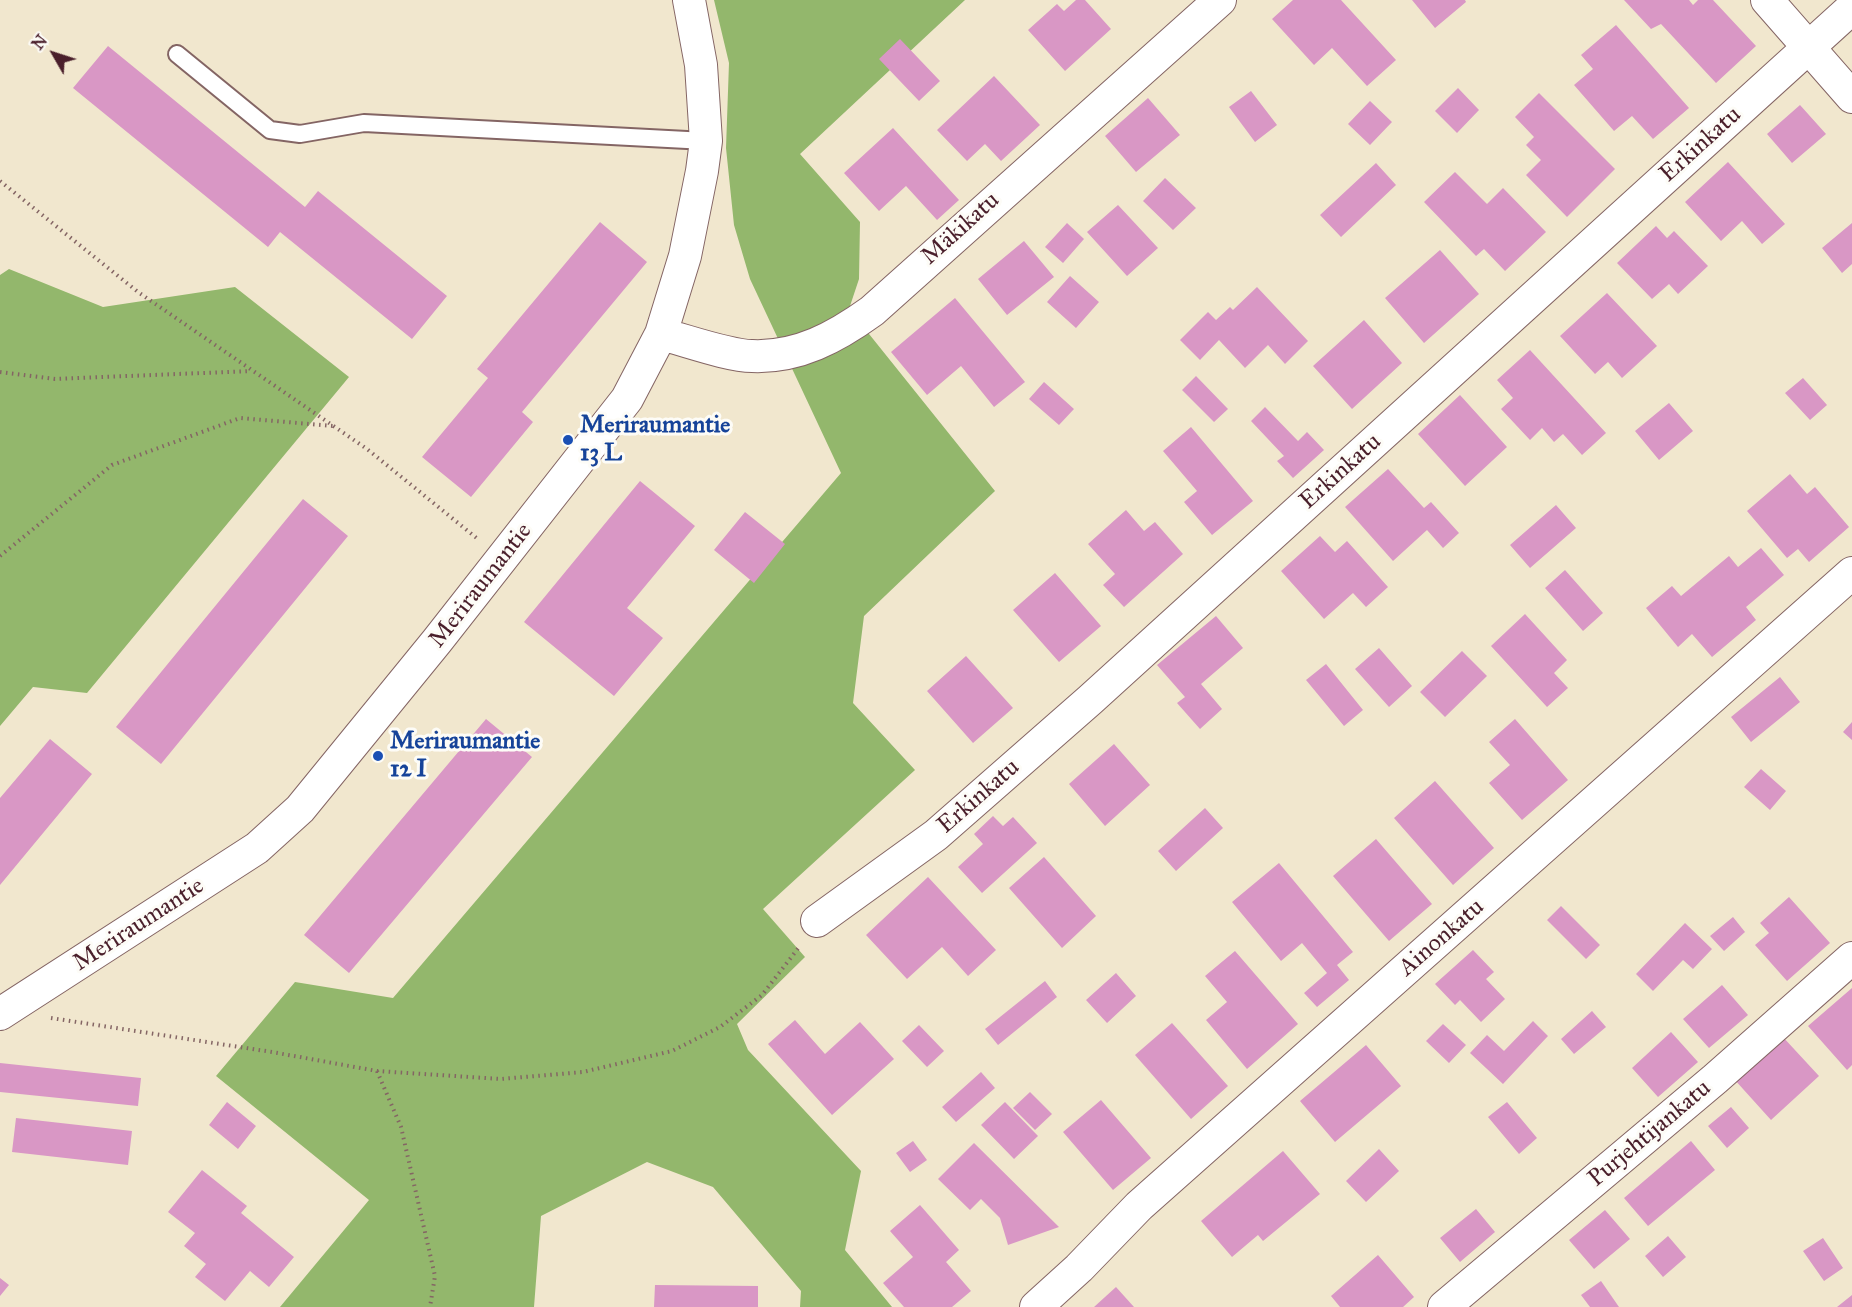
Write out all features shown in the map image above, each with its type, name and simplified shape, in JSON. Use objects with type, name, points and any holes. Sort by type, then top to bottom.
[{"type":"street","name":"Meriraumantie","points":[[0,1014],[257,848],[300,809],[452,623],[627,399],[661,334],[685,256],[706,141],[701,65],[689,0]]},
{"type":"street","name":"Mäkikatu","points":[[661,334],[751,357],[808,348],[839,335],[872,311],[1002,192],[1220,0]]},
{"type":"street","points":[[1767,0],[1852,97]]},
{"type":"street","name":"Erkinkatu","points":[[818,921],[936,835],[1090,700],[1852,8]]},
{"type":"street","name":"Ainonkatu","points":[[1036,1307],[1079,1268],[1138,1206],[1852,573]]},
{"type":"street","name":"Purjehtijankatu","points":[[1444,1307],[1715,1079],[1852,958]]},
{"type":"lane","points":[[177,54],[270,130],[300,134],[364,123],[706,141]]},
{"type":"path","points":[[0,181],[138,292],[367,449],[484,544]]},
{"type":"path","points":[[0,372],[56,379],[251,371]]},
{"type":"path","points":[[0,556],[112,465],[240,418],[334,426]]},
{"type":"path","points":[[48,1017],[377,1071],[501,1079],[583,1072],[672,1051],[720,1027],[762,995],[787,965],[818,921]]},
{"type":"path","points":[[377,1071],[401,1127],[435,1276],[429,1307]]},
{"type":"green space","points":[[714,0],[965,0],[800,154],[860,222],[859,279],[849,309],[995,491],[864,616],[853,703],[915,770],[763,909],[805,957],[737,1024],[748,1050],[861,1171],[845,1250],[892,1307],[800,1307],[801,1291],[713,1187],[647,1162],[541,1216],[534,1307],[280,1307],[369,1200],[216,1076],[295,982],[393,998],[841,473],[750,279],[734,225],[726,148],[729,63]]},
{"type":"green space","points":[[9,269],[103,307],[235,287],[349,377],[87,693],[33,687],[0,726],[0,275]]},
{"type":"building","points":[[1076,0],[1085,0],[1111,29],[1065,71],[1028,30],[1057,4],[1064,11]]},
{"type":"building","points":[[1293,0],[1341,0],[1396,60],[1367,86],[1332,48],[1314,65],[1272,19]]},
{"type":"building","points":[[1412,0],[1465,0],[1466,2],[1435,28]]},
{"type":"building","points":[[1624,0],[1689,0],[1693,5],[1698,0],[1713,0],[1756,46],[1716,83],[1661,24],[1651,29]]},
{"type":"building","points":[[1616,25],[1689,108],[1653,139],[1632,116],[1614,131],[1574,85],[1593,69],[1581,55]]},
{"type":"building","points":[[900,39],[940,81],[919,101],[879,59]]},
{"type":"building","points":[[108,46],[305,207],[318,191],[447,296],[412,339],[280,232],[268,247],[73,88]]},
{"type":"building","points":[[994,76],[1040,125],[1001,161],[985,144],[967,161],[937,130]]},
{"type":"building","points":[[1458,88],[1479,110],[1457,133],[1435,111]]},
{"type":"building","points":[[1251,91],[1277,125],[1255,142],[1229,107]]},
{"type":"building","points":[[1539,93],[1615,169],[1567,217],[1526,175],[1541,160],[1526,145],[1534,137],[1515,117]]},
{"type":"building","points":[[1148,98],[1180,135],[1136,172],[1105,136]]},
{"type":"building","points":[[1370,101],[1392,122],[1370,145],[1348,124]]},
{"type":"building","points":[[1800,105],[1826,134],[1792,163],[1767,134]]},
{"type":"building","points":[[893,128],[959,200],[937,220],[906,186],[879,211],[844,173]]},
{"type":"building","points":[[1728,162],[1785,224],[1762,244],[1742,221],[1721,241],[1685,202]]},
{"type":"building","points":[[1376,163],[1396,185],[1341,237],[1320,215]]},
{"type":"building","points":[[1455,172],[1487,204],[1503,188],[1546,232],[1505,271],[1484,249],[1476,256],[1424,202]]},
{"type":"building","points":[[1165,178],[1196,208],[1173,230],[1143,201]]},
{"type":"building","points":[[1118,205],[1158,248],[1127,276],[1087,232]]},
{"type":"building","points":[[600,222],[647,262],[522,412],[533,422],[471,497],[422,457],[488,378],[477,369]]},
{"type":"building","points":[[1067,223],[1084,239],[1063,263],[1045,247]]},
{"type":"building","points":[[1852,223],[1852,264],[1842,273],[1822,248]]},
{"type":"building","points":[[1656,226],[1667,238],[1674,231],[1708,266],[1678,294],[1669,284],[1652,299],[1617,263]]},
{"type":"building","points":[[1024,241],[1054,277],[1007,315],[978,279]]},
{"type":"building","points":[[1440,250],[1479,294],[1424,343],[1385,298]]},
{"type":"building","points":[[1070,276],[1099,302],[1076,328],[1047,302]]},
{"type":"building","points":[[1257,287],[1308,341],[1285,364],[1268,345],[1245,368],[1219,340],[1200,360],[1180,340],[1208,312],[1216,320],[1230,307],[1233,310]]},
{"type":"building","points":[[1607,293],[1657,346],[1622,378],[1608,362],[1595,374],[1560,336]]},
{"type":"building","points":[[955,298],[1025,382],[994,407],[961,366],[927,395],[891,352]]},
{"type":"building","points":[[1364,320],[1402,363],[1352,409],[1313,366]]},
{"type":"building","points":[[1530,350],[1606,433],[1582,455],[1563,434],[1554,442],[1542,428],[1530,440],[1501,409],[1513,398],[1497,380]]},
{"type":"building","points":[[1196,376],[1228,409],[1214,422],[1182,390]]},
{"type":"building","points":[[1803,378],[1827,405],[1810,420],[1785,393]]},
{"type":"building","points":[[1044,382],[1074,409],[1059,425],[1029,399]]},
{"type":"building","points":[[1460,395],[1507,447],[1465,486],[1418,434]]},
{"type":"building","points":[[1669,403],[1693,431],[1659,460],[1635,431]]},
{"type":"building","points":[[1265,407],[1298,441],[1307,432],[1324,450],[1293,478],[1277,461],[1284,456],[1251,421]]},
{"type":"building","points":[[1191,427],[1253,501],[1212,535],[1184,502],[1197,491],[1163,451]]},
{"type":"building","points":[[1388,469],[1424,508],[1431,502],[1459,533],[1443,548],[1427,530],[1393,561],[1345,507]]},
{"type":"building","points":[[1790,474],[1807,494],[1815,487],[1849,527],[1809,562],[1798,549],[1787,558],[1747,511]]},
{"type":"building","points":[[640,481],[695,526],[627,608],[663,638],[614,696],[524,622]]},
{"type":"building","points":[[303,499],[348,536],[161,764],[116,727]]},
{"type":"building","points":[[1556,505],[1576,528],[1530,568],[1510,545]]},
{"type":"building","points":[[1126,510],[1144,531],[1155,522],[1183,554],[1124,607],[1103,585],[1115,574],[1088,544]]},
{"type":"building","points":[[745,512],[785,544],[754,583],[714,550]]},
{"type":"building","points":[[1320,536],[1335,552],[1347,541],[1388,587],[1366,607],[1353,593],[1324,619],[1281,571]]},
{"type":"building","points":[[1761,548],[1784,575],[1746,607],[1756,620],[1712,657],[1692,634],[1678,647],[1646,608],[1672,586],[1681,596],[1729,556],[1738,567]]},
{"type":"building","points":[[1565,570],[1603,613],[1583,631],[1545,588]]},
{"type":"building","points":[[1055,573],[1101,626],[1059,662],[1013,610]]},
{"type":"building","points":[[1525,614],[1567,660],[1554,673],[1568,688],[1547,707],[1491,646]]},
{"type":"building","points":[[1216,616],[1243,648],[1201,684],[1222,709],[1200,729],[1177,703],[1185,697],[1157,665]]},
{"type":"building","points":[[1379,648],[1412,686],[1389,707],[1355,669]]},
{"type":"building","points":[[1462,651],[1487,676],[1445,717],[1420,692]]},
{"type":"building","points":[[966,656],[1013,708],[973,743],[927,691]]},
{"type":"building","points":[[1326,664],[1363,710],[1344,726],[1306,680]]},
{"type":"building","points":[[1780,677],[1800,702],[1751,742],[1731,717]]},
{"type":"building","points":[[486,719],[532,757],[349,973],[304,935]]},
{"type":"building","points":[[1515,719],[1568,780],[1522,820],[1489,783],[1510,765],[1489,742]]},
{"type":"building","points":[[1852,722],[1852,740],[1843,732]]},
{"type":"building","points":[[50,739],[92,774],[0,885],[0,798]]},
{"type":"building","points":[[1114,744],[1150,785],[1105,826],[1069,784]]},
{"type":"building","points":[[1761,769],[1786,791],[1770,810],[1744,787]]},
{"type":"building","points":[[1435,781],[1494,848],[1453,885],[1394,818]]},
{"type":"building","points":[[1205,808],[1223,828],[1176,871],[1158,851]]},
{"type":"building","points":[[993,816],[1003,826],[1013,817],[1037,843],[982,893],[958,867],[983,844],[974,834]]},
{"type":"building","points":[[1376,839],[1432,904],[1389,941],[1333,876]]},
{"type":"building","points":[[1044,857],[1096,916],[1062,948],[1009,888]]},
{"type":"building","points":[[1279,863],[1353,952],[1337,965],[1349,980],[1317,1007],[1304,993],[1327,973],[1302,943],[1281,961],[1232,902]]},
{"type":"building","points":[[928,877],[996,950],[968,976],[942,947],[907,979],[866,935]]},
{"type":"building","points":[[1789,897],[1830,943],[1787,981],[1755,945],[1769,933],[1760,923]]},
{"type":"building","points":[[1561,906],[1600,945],[1586,959],[1547,920]]},
{"type":"building","points":[[1733,917],[1745,932],[1724,951],[1710,936]]},
{"type":"building","points":[[1685,923],[1712,949],[1693,969],[1683,960],[1653,991],[1636,974]]},
{"type":"building","points":[[1473,950],[1494,972],[1486,979],[1505,999],[1481,1022],[1460,1000],[1455,1005],[1435,984]]},
{"type":"building","points":[[1235,951],[1298,1024],[1247,1069],[1206,1020],[1227,1002],[1205,976]]},
{"type":"building","points":[[1116,973],[1136,996],[1107,1023],[1086,1000]]},
{"type":"building","points":[[1045,981],[1057,997],[998,1045],[985,1029]]},
{"type":"building","points":[[1722,985],[1748,1015],[1709,1048],[1683,1019]]},
{"type":"building","points":[[1852,988],[1852,1065],[1847,1070],[1808,1026]]},
{"type":"building","points":[[1592,1011],[1606,1027],[1574,1054],[1561,1039]]},
{"type":"building","points":[[795,1020],[825,1054],[860,1022],[894,1059],[832,1115],[768,1044]]},
{"type":"building","points":[[1533,1021],[1548,1036],[1503,1084],[1470,1053],[1487,1035],[1504,1051]]},
{"type":"building","points":[[1172,1023],[1228,1086],[1191,1119],[1135,1055]]},
{"type":"building","points":[[1443,1024],[1466,1045],[1449,1063],[1426,1041]]},
{"type":"building","points":[[919,1025],[944,1051],[927,1067],[902,1041]]},
{"type":"building","points":[[1671,1032],[1698,1062],[1658,1097],[1632,1068]]},
{"type":"building","points":[[1782,1036],[1819,1076],[1771,1120],[1734,1079]]},
{"type":"building","points":[[1366,1045],[1401,1086],[1335,1142],[1300,1101]]},
{"type":"building","points":[[0,1063],[141,1078],[138,1106],[0,1092]]},
{"type":"building","points":[[981,1072],[995,1088],[956,1122],[942,1107]]},
{"type":"building","points":[[1030,1092],[1052,1114],[1035,1130],[1013,1108]]},
{"type":"building","points":[[1101,1100],[1151,1158],[1113,1190],[1063,1132]]},
{"type":"building","points":[[227,1102],[256,1126],[238,1149],[209,1125]]},
{"type":"building","points":[[1005,1102],[1038,1136],[1014,1159],[981,1125]]},
{"type":"building","points":[[1507,1102],[1537,1138],[1519,1154],[1488,1117]]},
{"type":"building","points":[[1731,1107],[1749,1128],[1727,1148],[1708,1126]]},
{"type":"building","points":[[16,1118],[132,1131],[128,1165],[12,1152]]},
{"type":"building","points":[[913,1141],[927,1160],[910,1172],[896,1153]]},
{"type":"building","points":[[1691,1141],[1715,1170],[1648,1226],[1624,1198]]},
{"type":"building","points":[[974,1143],[1059,1227],[1008,1245],[1000,1218],[981,1199],[970,1210],[938,1179]]},
{"type":"building","points":[[1379,1149],[1399,1171],[1366,1202],[1346,1181]]},
{"type":"building","points":[[1283,1151],[1320,1194],[1263,1241],[1258,1235],[1232,1257],[1201,1221]]},
{"type":"building","points":[[202,1170],[247,1206],[241,1213],[294,1257],[269,1287],[250,1271],[225,1301],[195,1277],[206,1264],[184,1246],[195,1233],[168,1212]]},
{"type":"building","points":[[920,1205],[959,1250],[946,1262],[971,1291],[952,1307],[904,1307],[883,1283],[913,1257],[890,1231]]},
{"type":"building","points":[[1476,1209],[1495,1232],[1460,1262],[1440,1238]]},
{"type":"building","points":[[1605,1210],[1630,1239],[1594,1269],[1569,1240]]},
{"type":"building","points":[[1668,1236],[1686,1257],[1663,1277],[1645,1256]]},
{"type":"building","points":[[1823,1238],[1843,1268],[1824,1281],[1803,1251]]},
{"type":"building","points":[[1378,1255],[1414,1297],[1403,1307],[1340,1307],[1331,1296]]},
{"type":"building","points":[[0,1278],[9,1285],[0,1296]]},
{"type":"building","points":[[1601,1281],[1619,1307],[1590,1307],[1581,1295]]},
{"type":"building","points":[[655,1285],[758,1286],[758,1307],[654,1307]]},
{"type":"building","points":[[1116,1287],[1134,1307],[1094,1307]]},
{"type":"building","points":[[1852,1295],[1852,1307],[1837,1307]]},
{"type":"place","name":"Meriraumantie 13 L","points":[[568,440]]},
{"type":"place","name":"Meriraumantie 12 I","points":[[378,756]]}]
